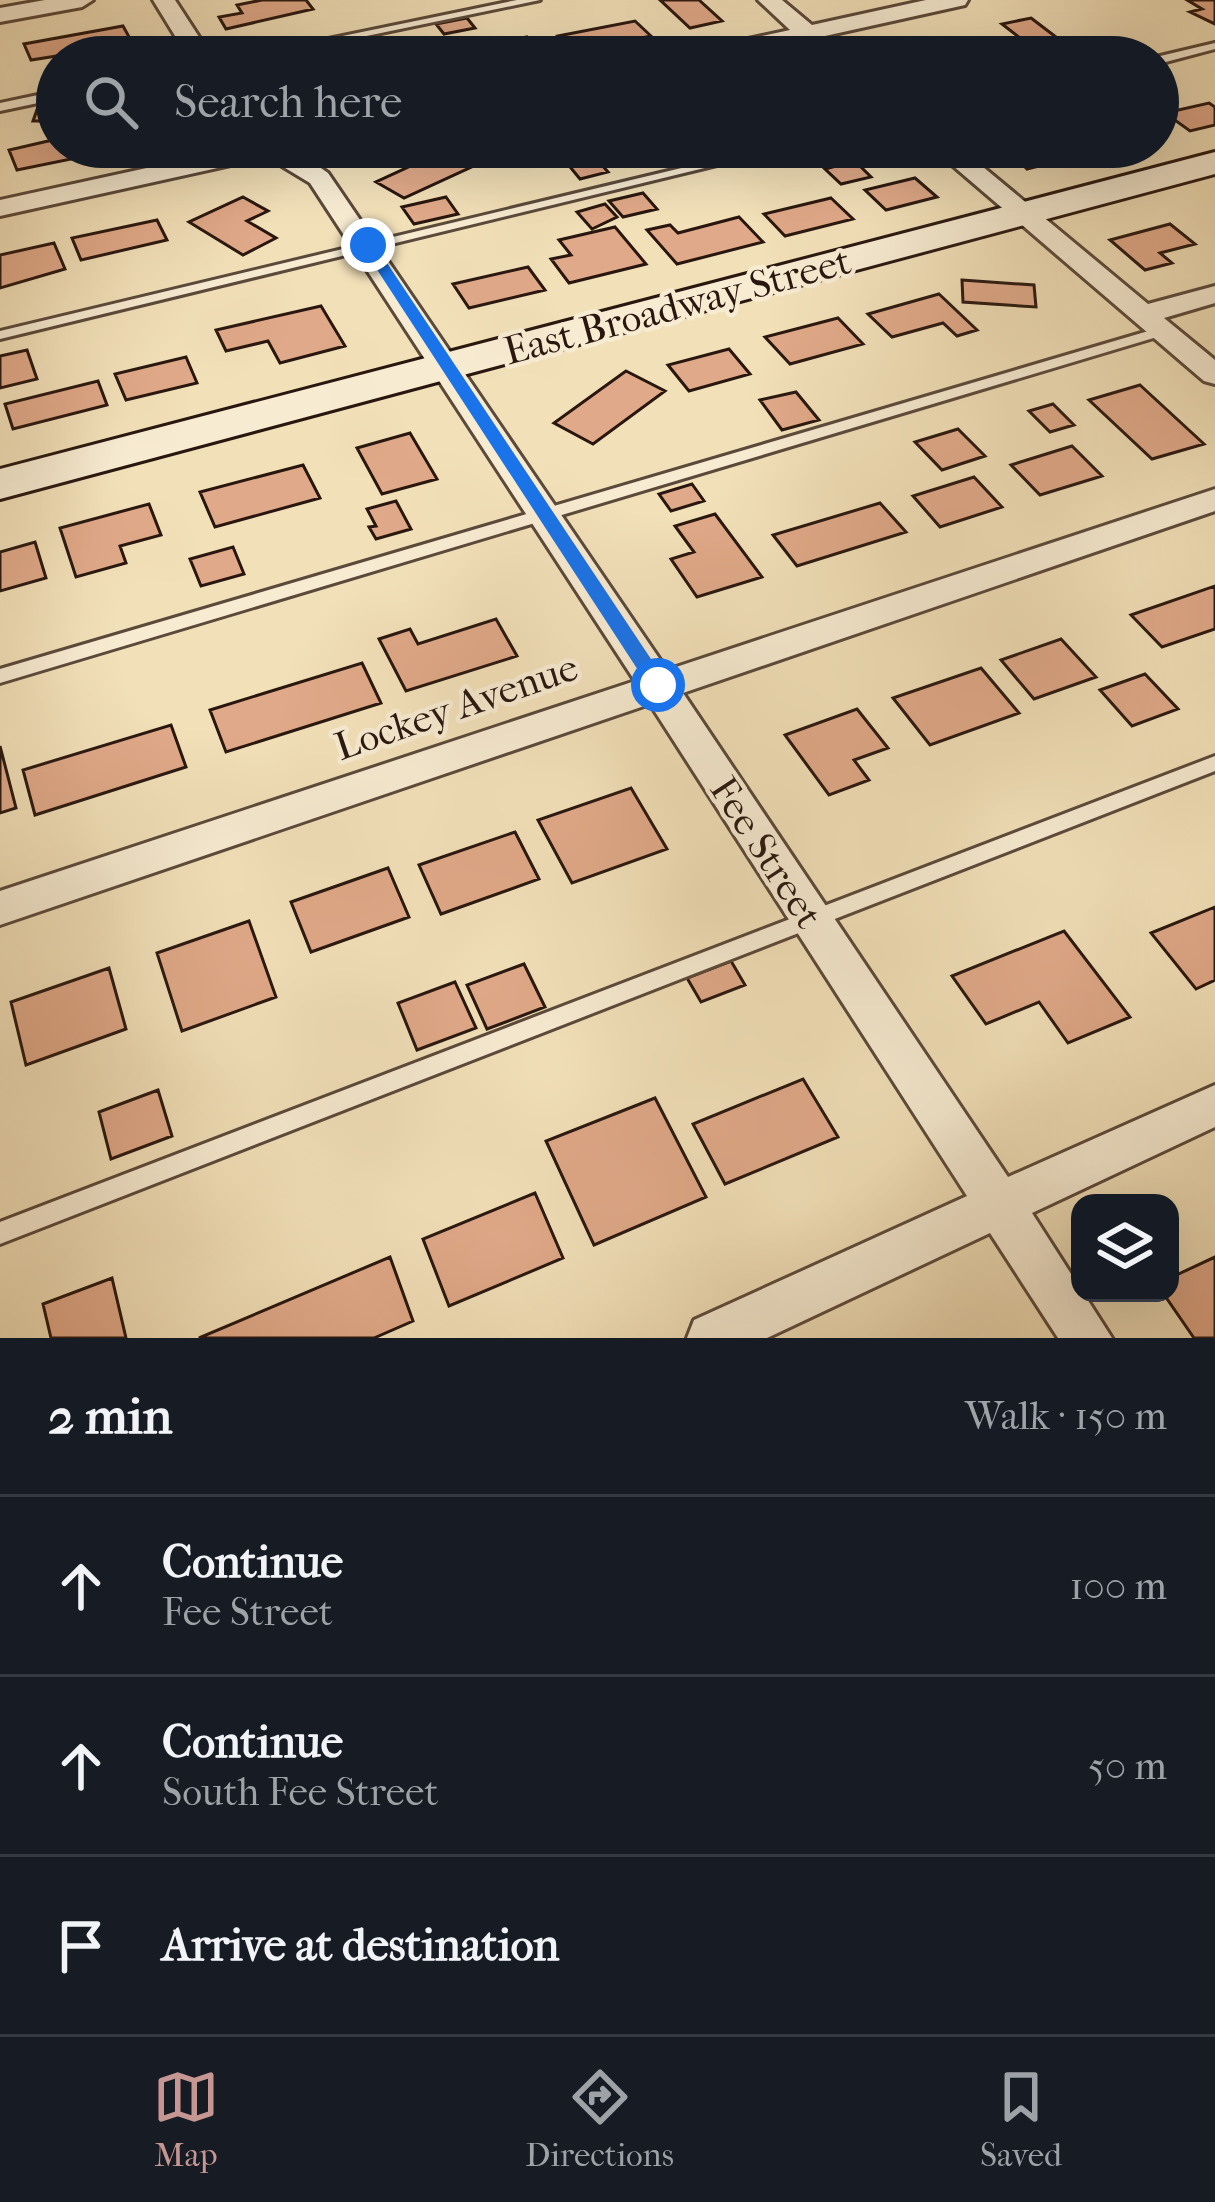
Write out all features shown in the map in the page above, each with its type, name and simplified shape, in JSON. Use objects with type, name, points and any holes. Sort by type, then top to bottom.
[{"type":"street","points":[[0,15],[82,0]]},
{"type":"street","points":[[164,0],[187,36]]},
{"type":"street","points":[[769,0],[812,36]]},
{"type":"street","points":[[794,36],[957,0]]},
{"type":"street","name":"East Broadway Street","points":[[0,484],[1215,163]]},
{"type":"street","points":[[0,208],[181,168]]},
{"type":"street","name":"Fee Street","points":[[303,168],[319,178],[368,245],[1088,1338]]},
{"type":"street","points":[[969,168],[1215,375]]},
{"type":"street","points":[[1153,323],[1215,294]]},
{"type":"street","name":"Lockey Avenue","points":[[0,908],[1215,500]]},
{"type":"street","points":[[712,1338],[1215,1105]]},
{"type":"lane","points":[[353,36],[535,0]]},
{"type":"lane","points":[[1179,55],[1215,46]]},
{"type":"lane","points":[[0,107],[36,99]]},
{"type":"lane","points":[[0,335],[696,168]]},
{"type":"lane","points":[[0,676],[1153,323]]},
{"type":"lane","points":[[0,1233],[1215,763]]},
{"type":"building","points":[[306,0],[313,9],[226,29],[219,17],[242,13],[237,5]]},
{"type":"building","points":[[660,0],[699,0],[722,21],[690,28]]},
{"type":"building","points":[[1187,0],[1215,0],[1215,24],[1190,12],[1202,9]]},
{"type":"building","points":[[467,18],[475,28],[444,34],[436,24]]},
{"type":"building","points":[[1031,18],[1055,36],[1017,36],[1002,24]]},
{"type":"building","points":[[635,21],[651,36],[558,36]]},
{"type":"building","points":[[123,26],[129,36],[68,36]]},
{"type":"building","points":[[36,42],[36,59],[31,60],[24,44]]},
{"type":"building","points":[[1209,103],[1215,107],[1215,125],[1190,131],[1179,123],[1179,110]]},
{"type":"building","points":[[36,144],[36,166],[17,170],[9,150]]},
{"type":"building","points":[[406,168],[469,168],[404,198],[376,182]]},
{"type":"building","points":[[571,168],[604,168],[608,172],[580,179]]},
{"type":"building","points":[[862,168],[871,177],[841,184],[825,169]]},
{"type":"building","points":[[915,178],[937,197],[886,210],[865,190]]},
{"type":"building","points":[[643,193],[657,209],[623,217],[609,201]]},
{"type":"building","points":[[243,197],[268,211],[247,221],[276,238],[243,255],[189,222]]},
{"type":"building","points":[[446,197],[458,214],[414,224],[402,207]]},
{"type":"building","points":[[831,198],[853,219],[785,236],[764,214]]},
{"type":"building","points":[[605,204],[617,217],[592,229],[577,212]]},
{"type":"building","points":[[739,217],[763,242],[677,264],[647,230],[670,225],[678,233]]},
{"type":"building","points":[[157,220],[167,240],[81,260],[72,238]]},
{"type":"building","points":[[1170,224],[1195,244],[1160,253],[1172,263],[1145,270],[1110,240]]},
{"type":"building","points":[[615,227],[646,264],[569,283],[551,259],[571,255],[559,240]]},
{"type":"building","points":[[54,243],[65,269],[0,288],[0,255]]},
{"type":"building","points":[[528,267],[545,290],[469,308],[453,284]]},
{"type":"building","points":[[962,280],[1034,285],[1036,307],[963,302]]},
{"type":"building","points":[[939,294],[977,330],[957,336],[943,323],[892,337],[868,314]]},
{"type":"building","points":[[321,306],[345,346],[280,363],[268,341],[226,351],[216,330]]},
{"type":"building","points":[[838,318],[863,344],[790,364],[765,337]]},
{"type":"building","points":[[729,349],[750,374],[689,391],[668,365]]},
{"type":"building","points":[[27,350],[37,379],[0,388],[0,356]]},
{"type":"building","points":[[186,357],[197,383],[126,400],[115,374]]},
{"type":"building","points":[[626,371],[665,391],[593,444],[554,423]]},
{"type":"building","points":[[98,381],[107,405],[13,429],[5,404]]},
{"type":"building","points":[[1140,385],[1204,444],[1152,459],[1089,400]]},
{"type":"building","points":[[796,392],[819,420],[782,430],[760,400]]},
{"type":"building","points":[[1053,404],[1074,425],[1050,432],[1029,411]]},
{"type":"building","points":[[958,429],[985,456],[942,470],[915,442]]},
{"type":"building","points":[[410,433],[437,479],[382,494],[357,448]]},
{"type":"building","points":[[1072,446],[1102,476],[1040,495],[1011,465]]},
{"type":"building","points":[[303,465],[320,498],[215,527],[200,492]]},
{"type":"building","points":[[974,477],[1002,507],[940,527],[913,496]]},
{"type":"building","points":[[692,484],[704,501],[671,511],[659,494]]},
{"type":"building","points":[[396,501],[411,529],[376,539],[369,527],[376,526],[367,509]]},
{"type":"building","points":[[880,503],[906,532],[797,566],[773,535]]},
{"type":"building","points":[[149,504],[161,535],[120,546],[126,563],[76,577],[60,528]]},
{"type":"building","points":[[715,514],[762,577],[697,597],[671,559],[694,552],[675,526]]},
{"type":"building","points":[[35,542],[46,578],[0,591],[0,552]]},
{"type":"building","points":[[233,547],[244,574],[201,586],[190,559]]},
{"type":"building","points":[[1215,586],[1215,629],[1162,647],[1131,615]]},
{"type":"building","points":[[496,619],[517,656],[406,691],[379,639],[410,629],[418,644]]},
{"type":"building","points":[[1061,639],[1096,677],[1034,699],[1001,660]]},
{"type":"building","points":[[362,663],[381,703],[226,752],[210,710]]},
{"type":"building","points":[[981,668],[1019,713],[930,745],[893,698]]},
{"type":"building","points":[[1145,674],[1178,709],[1132,726],[1100,690]]},
{"type":"building","points":[[857,709],[888,748],[854,760],[869,780],[829,795],[785,735]]},
{"type":"building","points":[[171,725],[186,767],[35,815],[23,770]]},
{"type":"building","points":[[0,746],[16,808],[0,813]]},
{"type":"building","points":[[631,788],[667,849],[572,883],[538,820]]},
{"type":"building","points":[[515,832],[539,879],[441,914],[419,865]]},
{"type":"building","points":[[388,868],[409,917],[311,952],[291,902]]},
{"type":"building","points":[[1215,907],[1215,980],[1196,989],[1151,933]]},
{"type":"building","points":[[249,921],[276,997],[182,1031],[157,953]]},
{"type":"building","points":[[1064,931],[1130,1017],[1068,1043],[1039,1002],[986,1024],[952,976]]},
{"type":"building","points":[[731,961],[745,985],[701,1002],[687,978]]},
{"type":"building","points":[[524,964],[545,1007],[487,1029],[467,985]]},
{"type":"building","points":[[109,968],[126,1029],[26,1065],[11,1002]]},
{"type":"building","points":[[455,982],[476,1028],[417,1050],[398,1003]]},
{"type":"building","points":[[803,1079],[838,1137],[725,1184],[693,1124]]},
{"type":"building","points":[[158,1090],[172,1136],[111,1159],[99,1112]]},
{"type":"building","points":[[655,1098],[706,1197],[594,1245],[546,1141]]},
{"type":"building","points":[[535,1193],[563,1258],[449,1306],[423,1239]]},
{"type":"building","points":[[390,1257],[413,1321],[374,1338],[199,1338]]},
{"type":"building","points":[[1215,1257],[1215,1338],[1194,1338],[1169,1302],[1179,1302],[1179,1274]]},
{"type":"building","points":[[112,1278],[126,1338],[51,1338],[43,1304]]},
{"type":"route","points":[[368,245],[658,685]]}]
